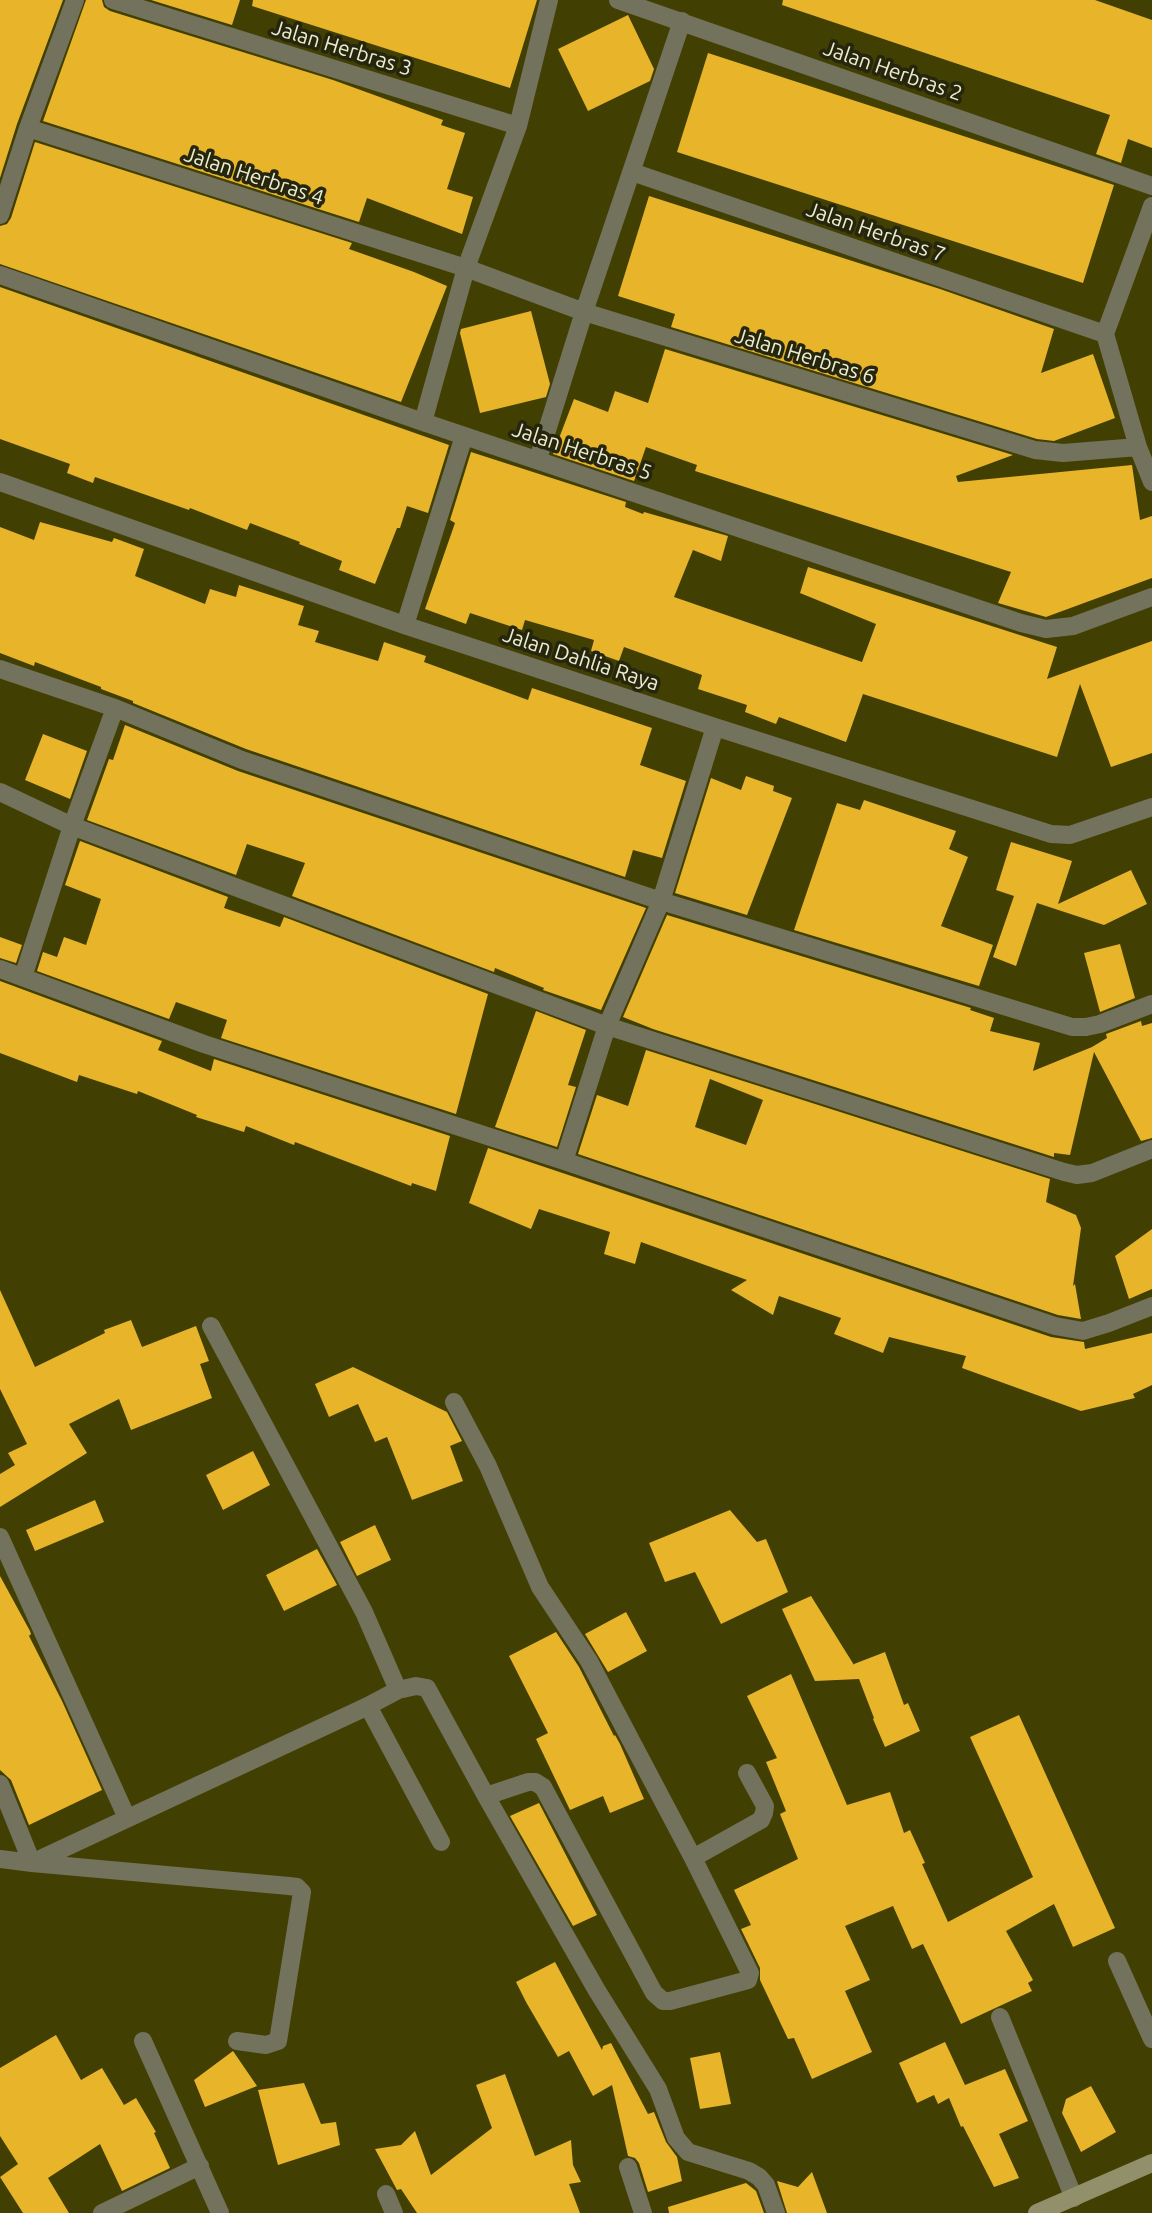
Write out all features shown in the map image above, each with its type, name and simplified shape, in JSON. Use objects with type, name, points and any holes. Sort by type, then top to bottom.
[{"type":"main road","points":[[1037,2213],[1152,2163]]},
{"type":"street","points":[[0,215],[28,128],[75,0]]},
{"type":"street","name":"Jalan Herbras 3","points":[[113,0],[518,126]]},
{"type":"street","points":[[423,422],[466,268],[518,126],[549,0]]},
{"type":"street","name":"Jalan Herbras 2","points":[[618,0],[1152,186]]},
{"type":"street","points":[[538,459],[584,312],[682,21]]},
{"type":"street","name":"Jalan Herbras 4","points":[[28,128],[466,268]]},
{"type":"street","name":"Jalan Herbras 7","points":[[632,173],[1105,334]]},
{"type":"street","points":[[1152,206],[1105,334],[1138,447],[1152,482]]},
{"type":"street","name":"Jalan Herbras 6","points":[[466,268],[584,312],[1035,450],[1063,453],[1138,447]]},
{"type":"street","name":"Jalan Herbras 5","points":[[0,275],[464,436],[1021,623],[1046,629],[1073,626],[1152,597]]},
{"type":"street","points":[[405,625],[464,436]]},
{"type":"street","name":"Jalan Dahlia Raya","points":[[0,482],[405,625],[1051,834],[1070,835],[1152,807]]},
{"type":"street","points":[[0,669],[115,708],[242,760],[661,901],[1072,1027],[1100,1024],[1152,1004]]},
{"type":"street","points":[[23,977],[72,826],[115,708]]},
{"type":"street","points":[[564,1161],[607,1026],[661,901],[715,727]]},
{"type":"street","points":[[0,792],[72,826],[607,1026],[1077,1175],[1091,1173],[1152,1149]]},
{"type":"street","points":[[0,969],[204,1044],[564,1161],[1055,1326],[1083,1331],[1109,1324],[1152,1306]]},
{"type":"street","points":[[211,1325],[364,1612],[398,1690]]},
{"type":"street","points":[[454,1402],[488,1466],[540,1587],[589,1661],[693,1858],[750,1973],[748,1980],[663,2001],[654,1993],[543,1787],[535,1782],[528,1782],[486,1796]]},
{"type":"street","points":[[0,1537],[127,1818]]},
{"type":"street","points":[[32,1863],[398,1690],[416,1686],[427,1688],[596,1989],[658,2090],[676,2138],[688,2152],[749,2171],[759,2177],[766,2185],[776,2213]]},
{"type":"street","points":[[368,1706],[441,1843]]},
{"type":"street","points":[[693,1858],[761,1820],[765,1806],[747,1773]]},
{"type":"street","points":[[0,1784],[32,1863]]},
{"type":"street","points":[[0,1859],[297,1887],[302,1892],[278,2041],[266,2045],[237,2041]]},
{"type":"street","points":[[1117,1961],[1152,2039]]},
{"type":"street","points":[[1000,2017],[1074,2198]]},
{"type":"street","points":[[143,2041],[220,2213]]},
{"type":"street","points":[[102,2213],[200,2166]]},
{"type":"street","points":[[628,2167],[643,2213]]},
{"type":"street","points":[[386,2194],[394,2213]]},
{"type":"building","points":[[0,0],[63,0],[0,178]]},
{"type":"building","points":[[86,0],[102,0],[104,7],[110,11],[333,80],[443,120],[441,125],[465,133],[447,189],[473,197],[462,234],[367,198],[359,222],[43,121]]},
{"type":"building","points":[[151,0],[240,0],[232,25]]},
{"type":"building","points":[[253,0],[537,0],[510,88],[252,6]]},
{"type":"building","points":[[783,0],[1095,0],[1152,20],[1152,148],[1128,139],[1121,163],[1096,154],[1110,115],[782,5]]},
{"type":"building","points":[[628,15],[654,69],[650,81],[588,111],[558,49]]},
{"type":"building","points":[[708,53],[1114,185],[1083,283],[677,152]]},
{"type":"building","points":[[35,142],[352,243],[349,249],[447,286],[401,402],[0,264],[0,226],[7,224],[11,218]]},
{"type":"building","points":[[649,196],[940,289],[1054,329],[1041,373],[1093,354],[1115,418],[1054,441],[1037,439],[671,327],[675,314],[618,296]]},
{"type":"building","points":[[0,287],[449,445],[428,513],[407,506],[375,584],[339,570],[342,561],[299,544],[300,542],[250,523],[247,530],[95,477],[93,483],[67,473],[70,464],[0,439]]},
{"type":"building","points":[[531,311],[550,384],[546,397],[480,413],[461,329]]},
{"type":"building","points":[[665,349],[1013,455],[956,476],[958,482],[1132,465],[1140,520],[1152,516],[1152,578],[1046,617],[998,603],[1011,572],[695,471],[697,465],[646,447],[634,481],[553,454],[574,399],[608,412],[615,391],[648,403]]},
{"type":"building","points":[[471,452],[626,502],[625,507],[643,514],[644,512],[728,536],[721,561],[693,550],[674,597],[862,662],[876,624],[800,593],[808,567],[1057,647],[1047,679],[1152,641],[1152,753],[1111,767],[1080,684],[1057,757],[863,694],[846,742],[779,717],[776,724],[745,712],[747,705],[698,689],[702,675],[624,647],[619,661],[591,651],[594,640],[525,620],[522,630],[470,613],[466,624],[425,609],[455,523],[450,520]]},
{"type":"building","points":[[40,522],[112,542],[114,538],[144,549],[135,576],[205,604],[210,589],[236,597],[239,585],[304,606],[298,625],[319,631],[315,642],[378,661],[384,642],[426,656],[424,662],[528,700],[532,688],[652,728],[640,765],[686,781],[662,858],[633,850],[625,877],[246,749],[133,703],[101,687],[35,662],[34,666],[0,653],[0,527],[34,540]]},
{"type":"building","points":[[125,725],[238,771],[646,908],[601,1010],[543,990],[544,988],[495,968],[494,972],[292,896],[305,863],[247,844],[236,875],[87,820],[109,759],[113,760]]},
{"type":"building","points":[[43,734],[87,751],[70,799],[25,780]]},
{"type":"building","points":[[746,776],[774,786],[773,791],[792,798],[747,915],[675,893],[711,778],[741,790]]},
{"type":"building","points":[[864,800],[956,831],[949,849],[968,857],[941,926],[993,945],[979,986],[794,930],[837,803],[860,810]]},
{"type":"building","points":[[80,841],[228,897],[224,908],[280,927],[284,917],[488,994],[456,1114],[221,1038],[227,1020],[176,1002],[169,1019],[37,971],[43,952],[57,957],[64,937],[86,945],[101,899],[65,885]]},
{"type":"building","points":[[1011,842],[1072,861],[1058,904],[1131,870],[1147,904],[1104,925],[1037,903],[1016,966],[993,957],[1014,896],[996,890]]},
{"type":"building","points":[[667,915],[971,1008],[970,1010],[994,1018],[990,1031],[1040,1043],[1033,1071],[1092,1047],[1107,1038],[1106,1034],[1141,1021],[1142,1026],[1152,1023],[1152,1138],[1141,1141],[1094,1052],[1070,1155],[1054,1153],[1054,1157],[653,1029],[623,1017]]},
{"type":"building","points":[[0,937],[22,945],[16,963],[0,958]]},
{"type":"building","points":[[1120,944],[1135,998],[1100,1012],[1084,953]]},
{"type":"building","points":[[0,981],[162,1041],[158,1050],[211,1071],[214,1059],[450,1136],[436,1191],[412,1183],[411,1186],[246,1126],[244,1132],[196,1117],[197,1115],[138,1091],[137,1094],[79,1075],[77,1082],[0,1053]]},
{"type":"building","points":[[536,1011],[586,1030],[568,1085],[576,1087],[557,1147],[495,1127]]},
{"type":"building","points":[[646,1050],[1050,1179],[1046,1202],[1076,1215],[1081,1228],[1073,1286],[1075,1284],[1081,1319],[1058,1315],[578,1154],[597,1095],[628,1106]],"holes":[[[710,1079],[763,1100],[746,1145],[695,1127]]]},
{"type":"building","points":[[488,1148],[1051,1337],[1084,1342],[1085,1349],[1152,1333],[1152,1385],[1133,1394],[1135,1398],[1081,1411],[962,1368],[966,1356],[889,1337],[883,1353],[834,1334],[841,1318],[779,1296],[773,1315],[731,1290],[747,1280],[641,1242],[635,1264],[604,1254],[610,1232],[539,1209],[531,1229],[469,1203]]},
{"type":"building","points":[[1152,1229],[1152,1289],[1129,1299],[1115,1256]]},
{"type":"building","points":[[0,1290],[35,1367],[105,1333],[104,1330],[131,1320],[142,1347],[196,1326],[209,1361],[200,1364],[212,1398],[131,1430],[119,1399],[69,1424],[87,1453],[0,1507],[0,1474],[15,1465],[8,1453],[27,1444],[0,1389]]},
{"type":"building","points":[[353,1367],[447,1412],[462,1441],[450,1446],[463,1481],[412,1500],[387,1437],[375,1442],[358,1404],[329,1417],[315,1384]]},
{"type":"building","points":[[253,1451],[270,1485],[223,1510],[206,1475]]},
{"type":"building","points":[[95,1500],[104,1522],[35,1551],[26,1530]]},
{"type":"building","points":[[730,1510],[757,1542],[766,1539],[788,1592],[721,1624],[695,1572],[665,1582],[649,1543]]},
{"type":"building","points":[[375,1525],[391,1560],[357,1576],[340,1542]]},
{"type":"building","points":[[317,1549],[337,1585],[284,1611],[266,1575]]},
{"type":"building","points":[[0,1576],[30,1631],[29,1636],[102,1790],[29,1825],[11,1780],[0,1770]]},
{"type":"building","points":[[811,1596],[854,1665],[885,1652],[904,1705],[908,1703],[920,1731],[885,1747],[859,1679],[815,1681],[782,1609]]},
{"type":"building","points":[[626,1612],[647,1651],[608,1672],[585,1634]]},
{"type":"building","points":[[556,1632],[579,1667],[620,1744],[644,1799],[610,1813],[603,1796],[570,1810],[536,1739],[548,1733],[509,1656]]},
{"type":"building","points":[[791,1674],[847,1805],[890,1792],[904,1833],[910,1830],[948,1922],[1033,1877],[970,1737],[1019,1715],[1115,1928],[1073,1947],[1054,1904],[1006,1931],[1033,1980],[1028,1983],[1032,1991],[961,2024],[923,1944],[912,1949],[893,1906],[845,1926],[870,1980],[845,1991],[872,2052],[812,2079],[794,2038],[788,2039],[760,1980],[760,1968],[741,1929],[751,1925],[734,1890],[798,1859],[780,1814],[786,1811],[766,1762],[777,1758],[747,1696]]},
{"type":"building","points":[[539,1803],[597,1915],[573,1926],[510,1816]]},
{"type":"building","points":[[555,1962],[602,2050],[603,2046],[611,2043],[648,2114],[654,2112],[666,2142],[677,2157],[682,2181],[648,2192],[639,2163],[628,2156],[612,2085],[593,2096],[569,2051],[558,2057],[526,2002],[516,1982]]},
{"type":"building","points":[[56,2035],[81,2080],[102,2068],[124,2105],[136,2098],[156,2132],[154,2133],[170,2168],[122,2191],[100,2144],[48,2178],[69,2213],[23,2213],[0,2177],[18,2164],[0,2136],[0,2068]]},
{"type":"building","points":[[945,2042],[965,2085],[1005,2069],[1028,2121],[999,2134],[1019,2178],[994,2187],[963,2126],[961,2127],[949,2098],[938,2104],[934,2095],[917,2103],[899,2063]]},
{"type":"building","points":[[233,2051],[257,2086],[205,2107],[194,2080]]},
{"type":"building","points":[[720,2052],[731,2104],[700,2109],[690,2058]]},
{"type":"building","points":[[505,2074],[535,2156],[571,2140],[573,2165],[581,2182],[569,2184],[580,2213],[417,2213],[401,2189],[397,2190],[375,2149],[401,2145],[415,2131],[431,2175],[492,2128],[476,2085]]},
{"type":"building","points":[[304,2083],[321,2124],[336,2122],[340,2145],[278,2165],[258,2090]]},
{"type":"building","points":[[1091,2086],[1116,2132],[1081,2152],[1062,2113],[1066,2099]]},
{"type":"building","points":[[812,2172],[827,2213],[787,2213],[777,2181],[798,2187]]},
{"type":"building","points":[[746,2183],[756,2191],[764,2213],[669,2213],[668,2207]]}]
